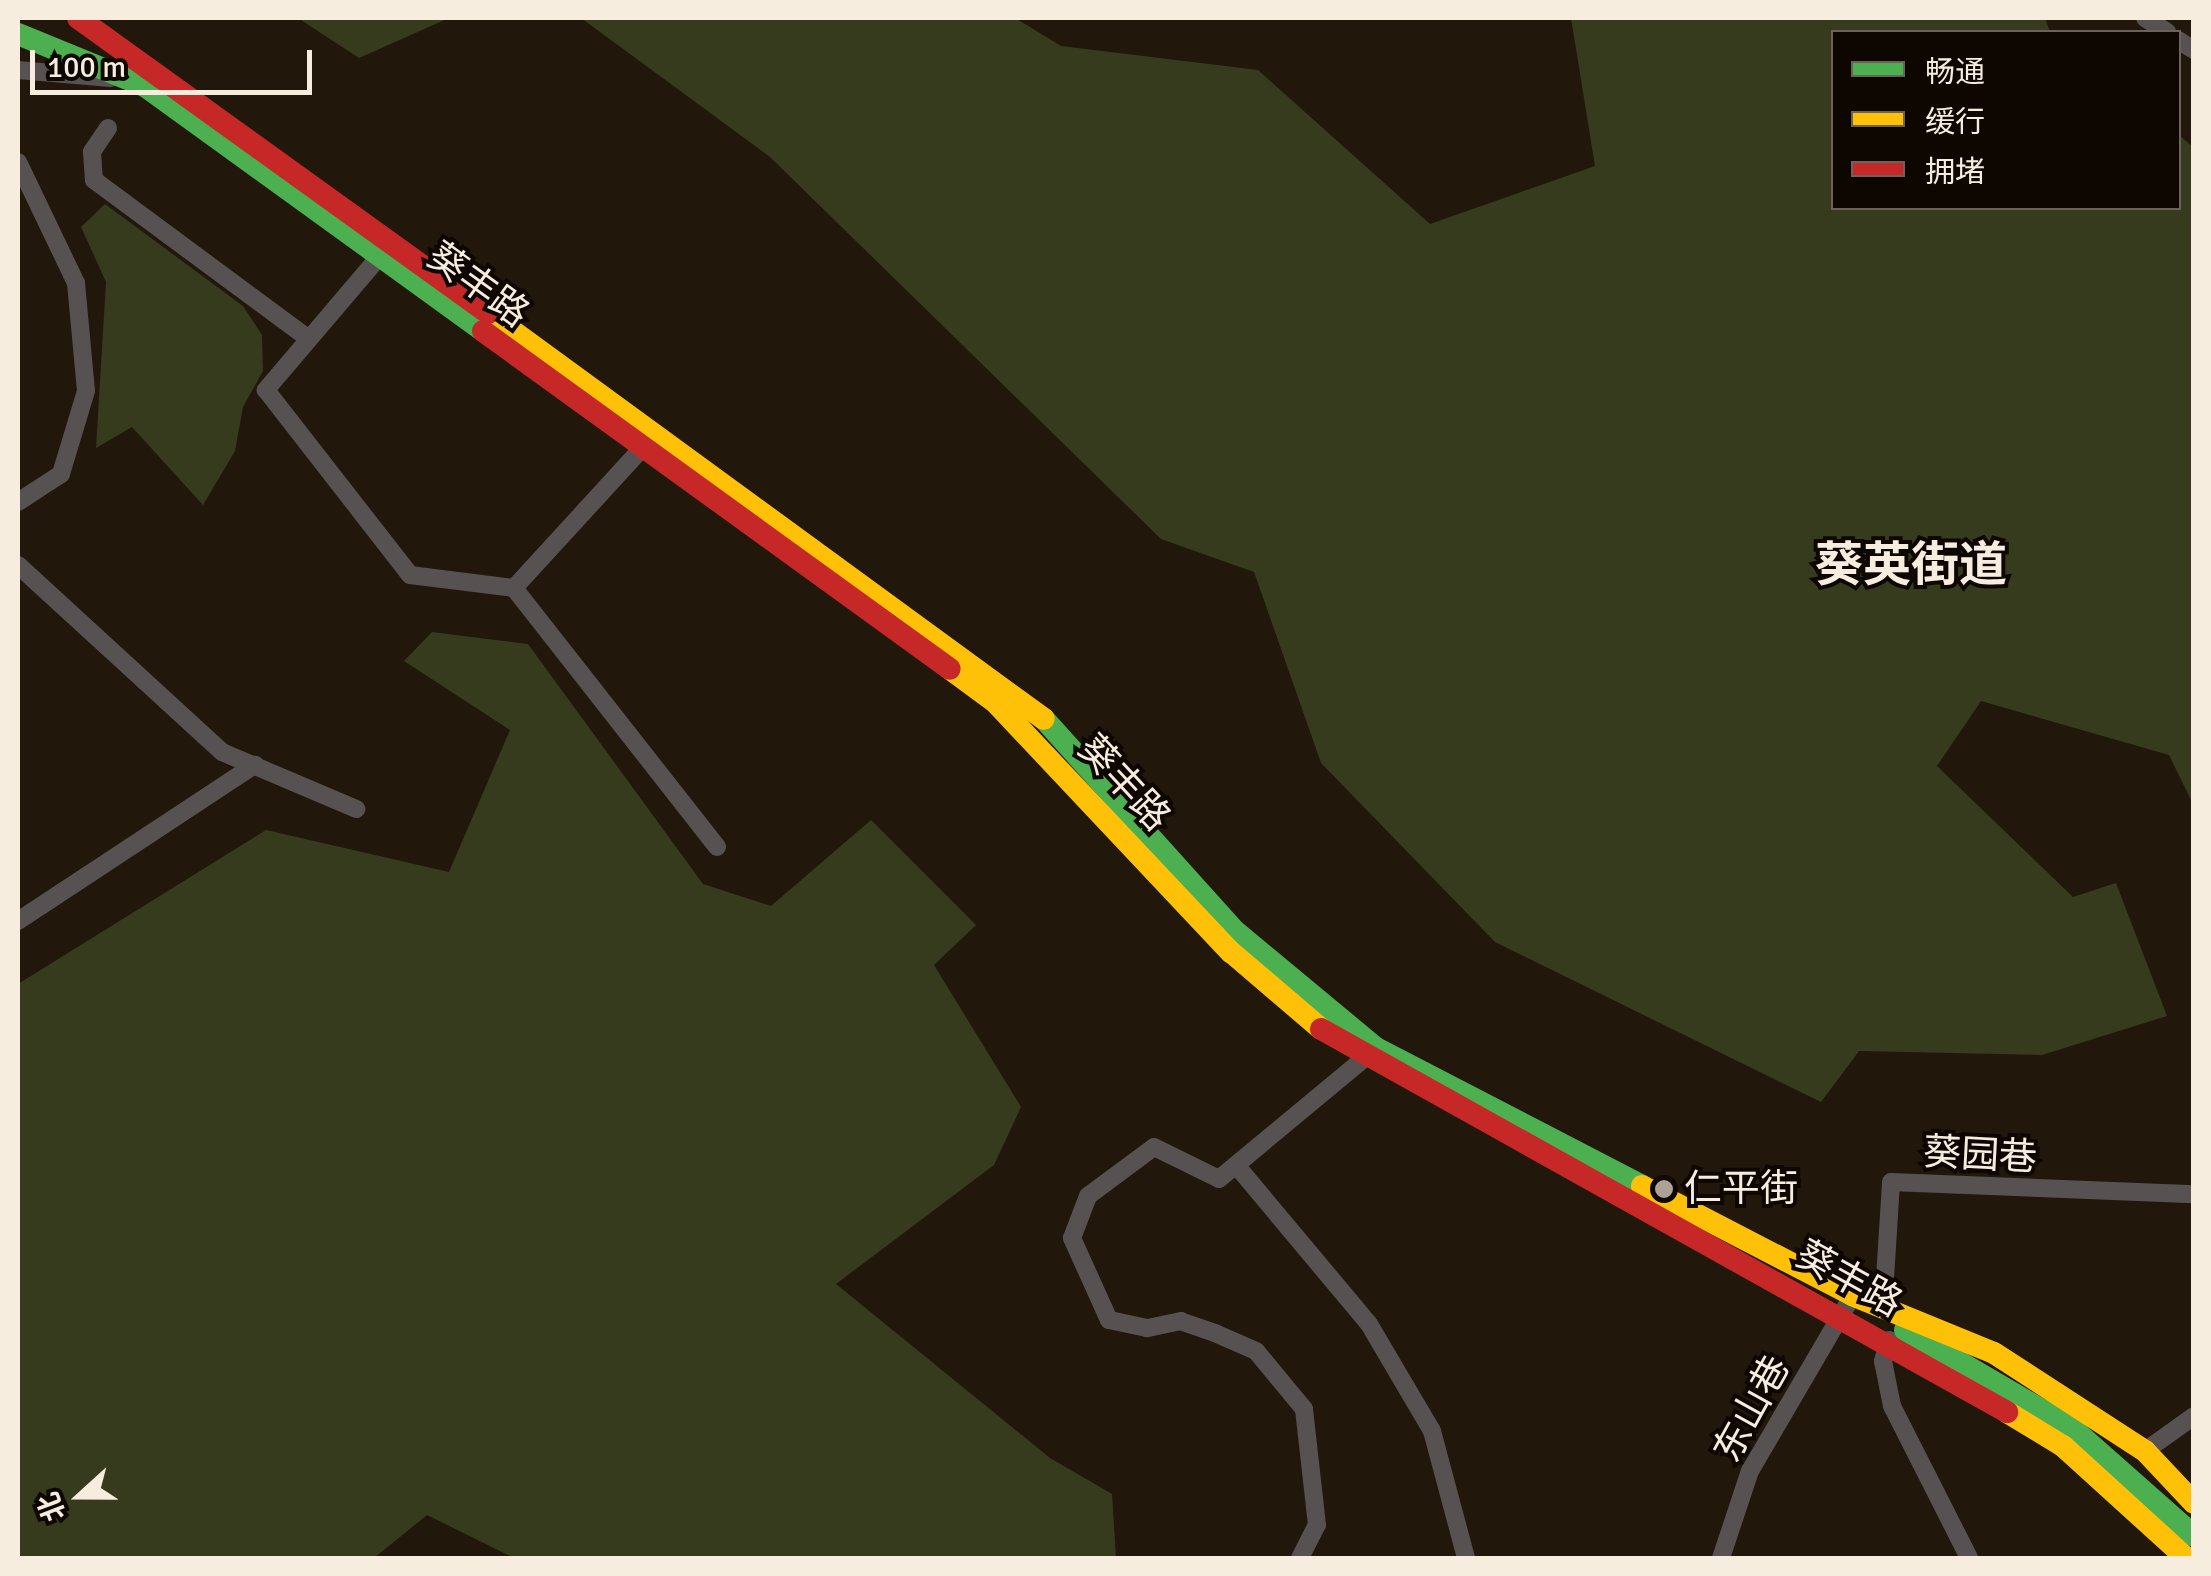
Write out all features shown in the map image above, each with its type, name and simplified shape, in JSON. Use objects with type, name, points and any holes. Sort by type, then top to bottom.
[{"type":"main road","name":"葵丰路","points":[[78,18],[984,670],[1038,713],[1235,931],[1370,1054]]},
{"type":"main road","name":"葵丰路","points":[[18,34],[136,80],[995,702],[1257,977],[1370,1054],[1847,1304],[1889,1340],[2062,1446],[2186,1558]]},
{"type":"main road","name":"葵丰路","points":[[1847,1304],[1883,1310],[1994,1354],[2144,1451],[2194,1503]]},
{"type":"main road","points":[[1847,1304],[2001,1384],[2100,1450],[2194,1536]]},
{"type":"street","points":[[18,70],[136,80]]},
{"type":"street","points":[[108,128],[92,152],[94,180],[309,339]]},
{"type":"street","points":[[18,162],[76,282],[86,392],[61,474],[18,502]]},
{"type":"street","points":[[379,257],[266,390],[410,575],[514,588],[717,846]]},
{"type":"street","points":[[514,588],[642,447]]},
{"type":"street","points":[[18,565],[222,752],[356,809]]},
{"type":"street","points":[[18,921],[255,765]]},
{"type":"street","points":[[1300,1558],[1316,1525],[1304,1409],[1256,1351],[1216,1332],[1181,1320],[1148,1328],[1110,1320],[1072,1238],[1088,1196],[1154,1147],[1219,1179],[1370,1054]]},
{"type":"street","points":[[1236,1165],[1369,1324],[1432,1431],[1466,1558]]},
{"type":"street","name":"葵园巷","points":[[1883,1310],[1891,1182],[2194,1194]]},
{"type":"street","name":"东山巷","points":[[1721,1558],[1750,1472],[1847,1304]]},
{"type":"street","points":[[1889,1340],[1882,1362],[1892,1406],[1969,1558]]},
{"type":"street","points":[[2144,1451],[2194,1416]]},
{"type":"green space","points":[[298,18],[449,18],[359,58]]},
{"type":"green space","points":[[581,18],[1015,18],[1061,46],[1258,70],[1430,224],[1595,166],[1571,18],[2045,18],[2049,30],[1831,30],[1831,210],[2181,210],[2181,137],[2193,147],[2193,804],[2169,755],[1981,701],[1937,766],[2073,897],[2116,883],[2167,1016],[2042,1055],[1859,1051],[1821,1102],[1495,942],[1321,763],[1254,572],[1161,539],[770,157]]},
{"type":"green space","points":[[105,204],[243,306],[262,335],[263,371],[243,407],[235,451],[203,505],[132,427],[96,448],[106,282],[81,227]]},
{"type":"green space","points":[[432,632],[528,644],[703,884],[771,906],[871,820],[976,925],[934,965],[1021,1107],[994,1165],[836,1284],[1050,1458],[1112,1494],[1116,1558],[514,1558],[427,1515],[374,1558],[18,1558],[18,984],[266,830],[449,872],[510,730],[404,661]]},
{"type":"traffic: fast","points":[[18,34],[145,86],[483,331]]},
{"type":"traffic: fast","points":[[1044,719],[1235,931],[1376,1048],[1642,1186]]},
{"type":"traffic: fast","points":[[1905,1330],[2071,1427],[2194,1536]]},
{"type":"traffic: slow","points":[[488,313],[1044,719]]},
{"type":"traffic: slow","points":[[950,669],[995,702],[1231,952],[1321,1029]]},
{"type":"traffic: slow","points":[[1642,1186],[1852,1295],[1994,1353],[2145,1451],[2194,1503]]},
{"type":"traffic: slow","points":[[2007,1412],[2063,1446],[2186,1558]]},
{"type":"traffic: jam","points":[[78,18],[488,313]]},
{"type":"traffic: jam","points":[[483,331],[950,669]]},
{"type":"traffic: jam","points":[[1321,1029],[2007,1412]]},
{"type":"place","name":"仁平街","points":[[1664,1189]]},
{"type":"district","name":"葵英街道","points":[[1911,566]]}]
